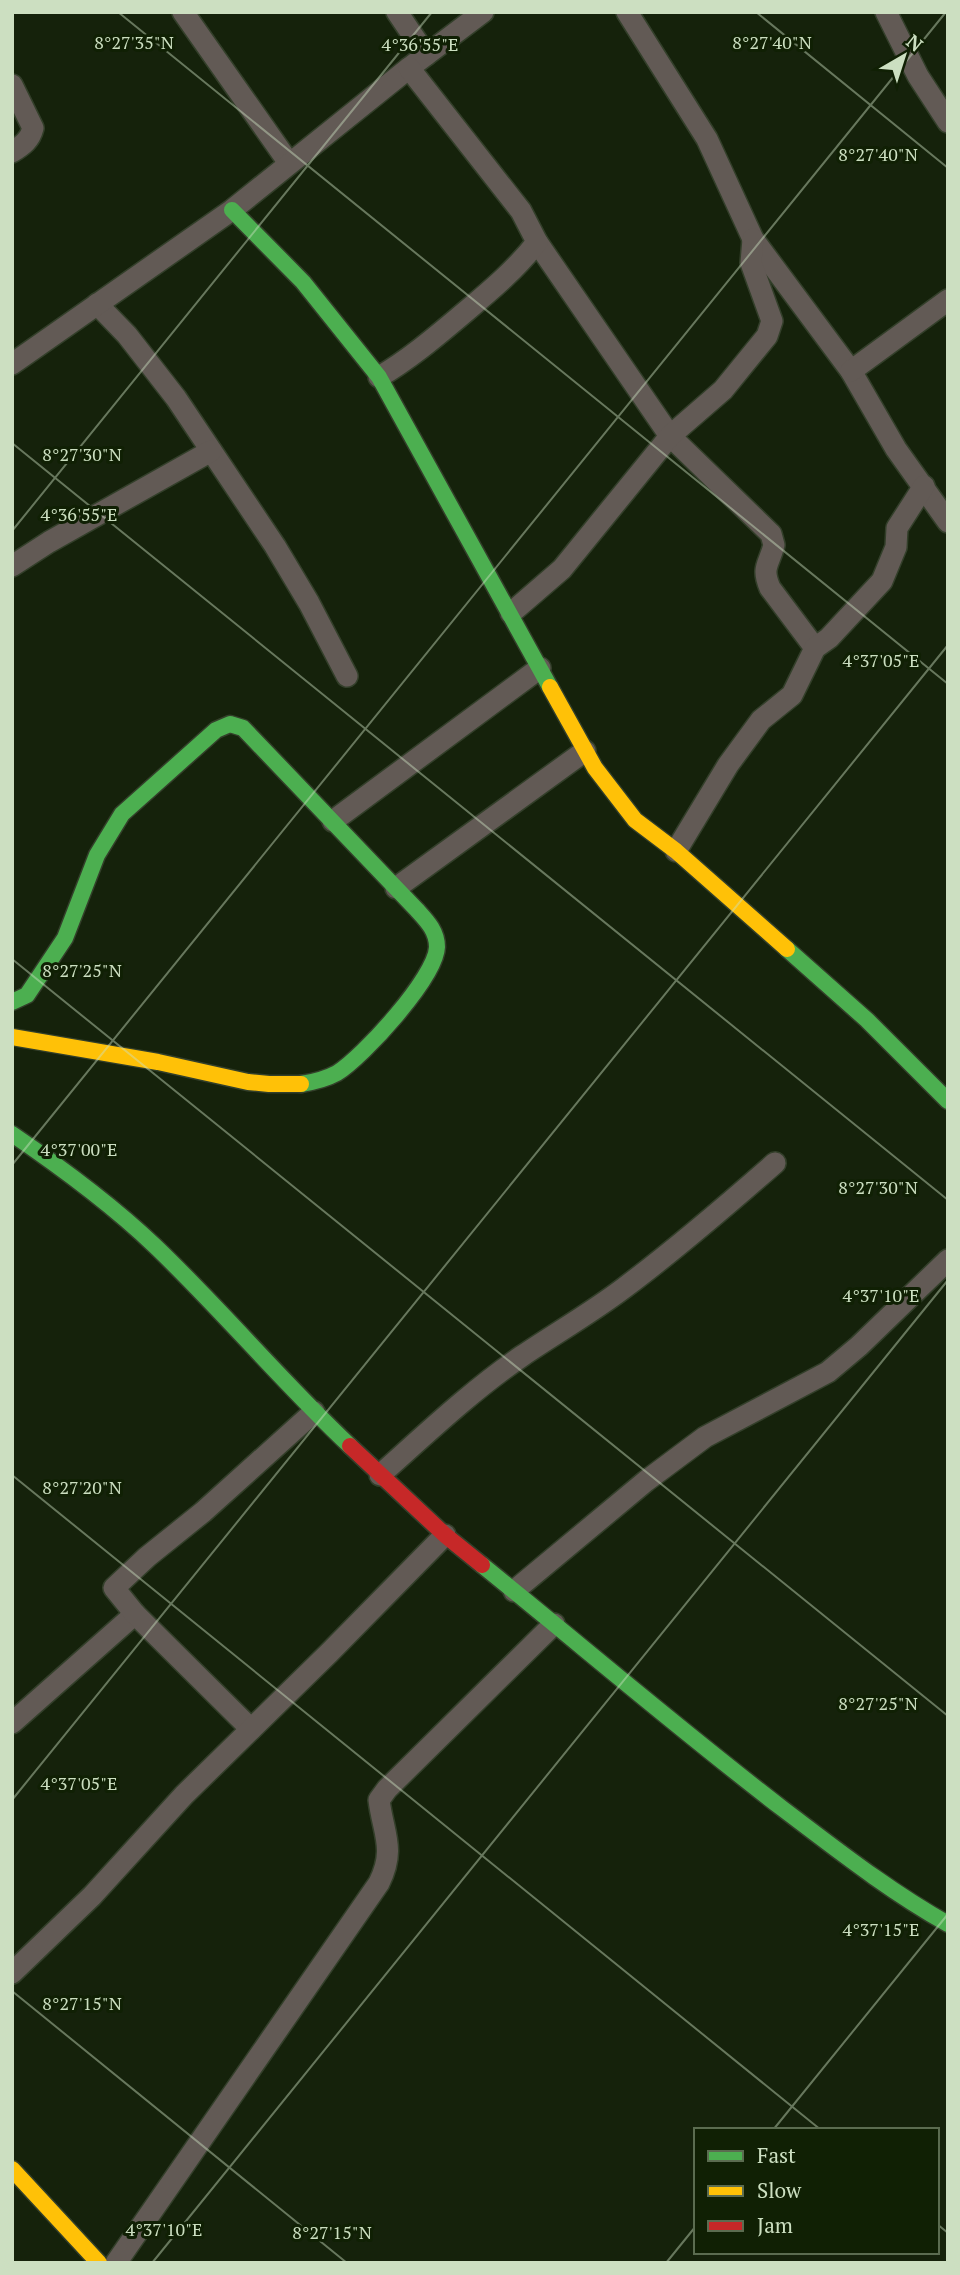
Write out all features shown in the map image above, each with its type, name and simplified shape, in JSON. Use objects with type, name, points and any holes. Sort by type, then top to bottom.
[{"type":"street","points":[[183,12],[289,163]]},
{"type":"street","points":[[397,12],[426,55]]},
{"type":"street","points":[[12,364],[232,210],[482,12]]},
{"type":"street","points":[[627,12],[707,139],[753,239],[851,371],[896,449],[948,522]]},
{"type":"street","points":[[886,12],[912,64],[948,121]]},
{"type":"street","points":[[409,68],[522,211],[537,242],[670,436],[771,534],[774,545],[764,568],[766,578],[770,588],[815,648]]},
{"type":"street","points":[[12,85],[33,128],[24,144],[12,152]]},
{"type":"street","points":[[232,210],[303,282],[365,356],[379,377],[585,751],[635,820],[743,907],[867,1020],[948,1101]]},
{"type":"street","points":[[511,613],[562,569],[670,436],[723,390],[768,336],[772,321],[751,263],[753,239]]},
{"type":"street","points":[[379,377],[416,353],[482,298],[537,242]]},
{"type":"street","points":[[851,371],[948,300]]},
{"type":"street","points":[[97,304],[127,335],[176,398],[275,546],[309,603],[347,676]]},
{"type":"street","points":[[12,566],[49,542],[211,451]]},
{"type":"street","points":[[676,851],[728,765],[761,720],[792,695],[815,648],[829,638],[882,582],[895,547],[897,528],[924,486]]},
{"type":"street","points":[[333,821],[540,668]]},
{"type":"street","points":[[12,1002],[27,995],[65,937],[97,855],[122,814],[216,730],[230,724],[243,728],[396,888],[433,930],[437,951],[432,970],[393,1019],[349,1064],[327,1077],[272,1084],[243,1081],[166,1063],[72,1048],[34,1038],[12,1037]]},
{"type":"street","points":[[396,888],[585,751]]},
{"type":"street","points":[[12,1134],[74,1175],[155,1246],[314,1412],[445,1535],[760,1791],[866,1872],[948,1924]]},
{"type":"street","points":[[380,1475],[467,1397],[522,1356],[623,1289],[775,1163]]},
{"type":"street","points":[[514,1591],[646,1481],[705,1437],[828,1372],[859,1346],[948,1260]]},
{"type":"street","points":[[251,1729],[135,1614],[114,1588],[146,1557],[203,1512],[314,1412]]},
{"type":"street","points":[[12,1973],[92,1896],[184,1795],[445,1535]]},
{"type":"street","points":[[12,1723],[135,1614]]},
{"type":"street","points":[[116,2263],[379,1883],[386,1869],[389,1853],[379,1800],[554,1624]]},
{"type":"street","points":[[12,2169],[99,2263]]},
{"type":"traffic: fast","points":[[232,210],[303,282],[379,377],[550,687]]},
{"type":"traffic: fast","points":[[12,1002],[27,995],[65,938],[97,855],[122,814],[216,730],[230,724],[243,728],[417,910],[431,927],[437,941],[433,960],[425,977],[380,1034],[337,1073],[301,1084]]},
{"type":"traffic: fast","points":[[787,949],[867,1020],[948,1101]]},
{"type":"traffic: fast","points":[[12,1134],[86,1187],[138,1231],[180,1270],[350,1446]]},
{"type":"traffic: fast","points":[[482,1565],[783,1809],[884,1884],[948,1924]]},
{"type":"traffic: slow","points":[[550,687],[595,768],[635,820],[676,851],[787,949]]},
{"type":"traffic: slow","points":[[12,1037],[158,1062],[248,1082],[301,1084]]},
{"type":"traffic: slow","points":[[12,2169],[99,2263]]},
{"type":"traffic: jam","points":[[350,1446],[445,1535],[482,1565]]}]
